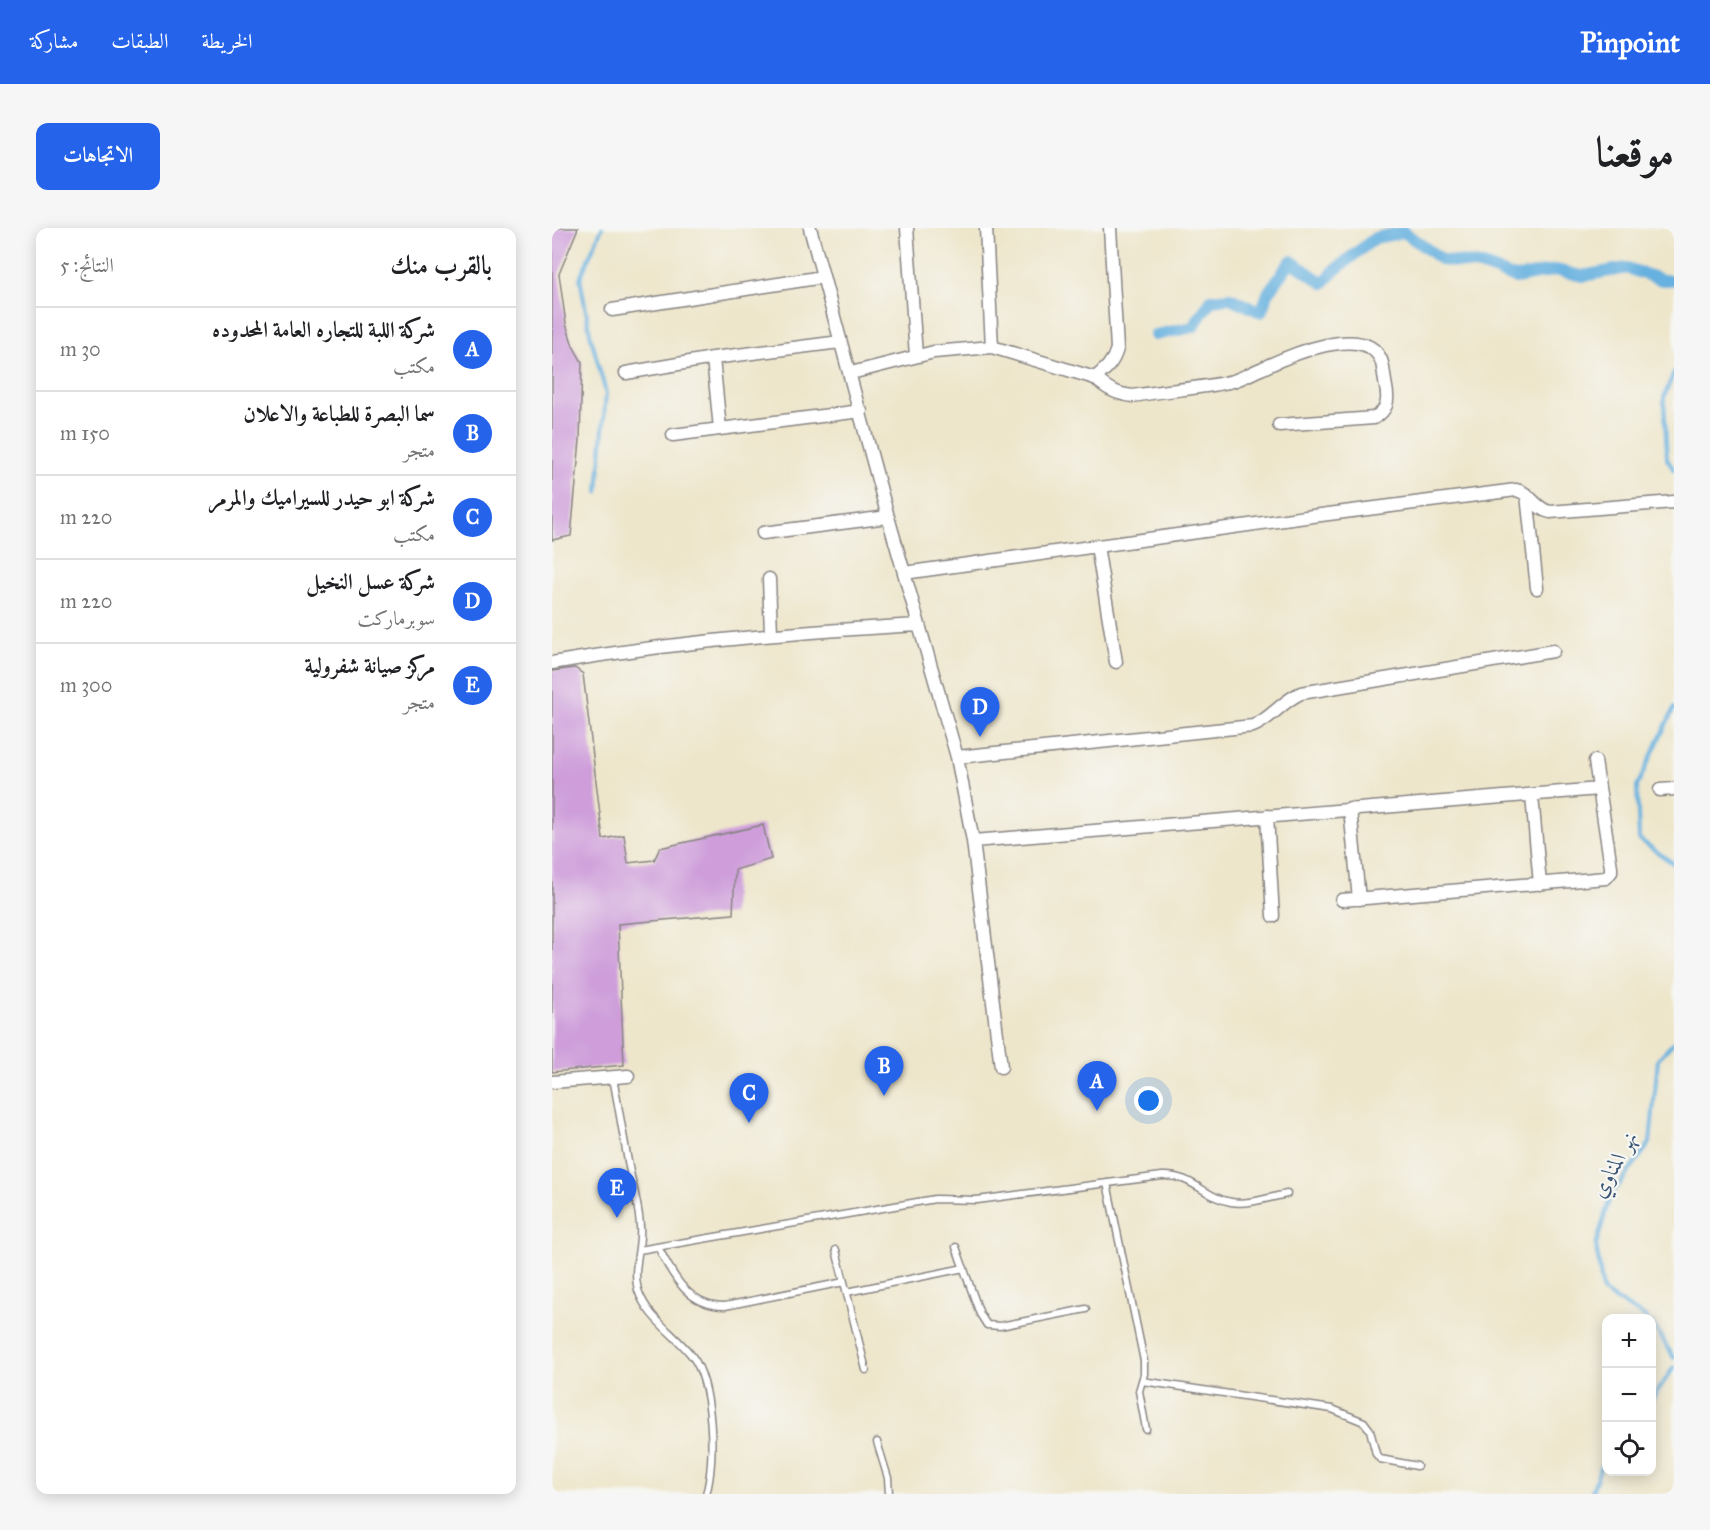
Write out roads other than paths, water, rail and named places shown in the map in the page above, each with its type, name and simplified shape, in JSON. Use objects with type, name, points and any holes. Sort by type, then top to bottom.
[{"type":"street","points":[[810,228],[888,517],[957,757],[972,841],[1001,1067]]},
{"type":"street","points":[[907,228],[916,356]]},
{"type":"street","points":[[986,228],[992,347]]},
{"type":"street","points":[[1095,378],[1108,368],[1117,348],[1110,228]]},
{"type":"street","points":[[612,310],[823,277]]},
{"type":"street","points":[[626,373],[713,357],[840,342]]},
{"type":"street","points":[[850,373],[957,348],[992,347],[1095,378],[1119,394],[1133,396],[1234,381],[1301,353],[1338,342],[1357,342],[1371,348],[1380,358],[1388,396],[1383,412],[1374,418],[1279,425]]},
{"type":"street","points":[[713,357],[720,429]]},
{"type":"street","points":[[673,435],[861,411]]},
{"type":"street","points":[[904,573],[1520,490],[1540,509],[1550,512],[1674,502]]},
{"type":"street","points":[[1527,495],[1537,588]]},
{"type":"street","points":[[763,533],[888,517]]},
{"type":"street","points":[[1097,546],[1116,662]]},
{"type":"street","points":[[768,579],[771,634]]},
{"type":"street","points":[[552,663],[594,655],[771,634],[919,625]]},
{"type":"street","points":[[957,757],[1252,726],[1264,721],[1286,701],[1300,693],[1552,651]]},
{"type":"street","points":[[1342,900],[1601,879],[1609,876],[1611,867],[1595,761]]},
{"type":"street","points":[[972,841],[1599,789]]},
{"type":"street","points":[[1660,790],[1674,789]]},
{"type":"street","points":[[1532,796],[1540,884]]},
{"type":"street","points":[[1350,809],[1359,899]]},
{"type":"street","points":[[1267,816],[1273,916]]},
{"type":"street","points":[[552,1082],[628,1077]]},
{"type":"lane","points":[[612,1077],[640,1226],[636,1274],[638,1288],[643,1302],[692,1356],[707,1388],[711,1459],[706,1494]]},
{"type":"lane","points":[[639,1250],[935,1199],[977,1200],[1162,1176],[1177,1176],[1224,1200],[1233,1202],[1287,1194]]},
{"type":"lane","points":[[1107,1183],[1144,1361],[1139,1392],[1146,1429]]},
{"type":"lane","points":[[658,1247],[672,1274],[684,1289],[699,1300],[716,1306],[844,1282]]},
{"type":"lane","points":[[956,1247],[980,1314],[987,1325],[1000,1326],[1086,1309]]},
{"type":"lane","points":[[837,1250],[866,1370]]},
{"type":"lane","points":[[847,1292],[964,1268]]},
{"type":"lane","points":[[1142,1381],[1332,1409],[1364,1422],[1370,1430],[1376,1454],[1380,1459],[1417,1466]]},
{"type":"lane","points":[[877,1442],[888,1478],[889,1494]]},
{"type":"waterway","points":[[598,492],[606,393],[591,338],[580,278],[602,228]]},
{"type":"waterway","points":[[1155,335],[1193,327],[1211,300],[1230,298],[1261,312],[1269,291],[1291,261],[1323,283],[1335,270],[1375,238],[1404,232],[1442,260],[1480,265],[1516,278],[1556,270],[1582,276],[1627,268],[1662,280],[1674,280]]},
{"type":"waterway","name":"نهر المناوي","points":[[1674,372],[1664,397],[1667,459],[1674,470]]},
{"type":"waterway","name":"نهر المناوي","points":[[1674,708],[1637,786],[1639,839],[1674,864]]},
{"type":"waterway","name":"نهر المناوي","points":[[1640,1314],[1603,1292],[1596,1245],[1610,1197],[1650,1143],[1658,1059],[1674,1042]]},
{"type":"waterway","name":"نهر المناوي","points":[[1656,1329],[1674,1358]]},
{"type":"waterway","name":"نهر المناوي","points":[[1656,1393],[1674,1367]]},
{"type":"waterway","name":"نهر المناوي","points":[[1591,1494],[1602,1463]]},
{"type":"place","name":"شركة عسل النخيل","points":[[980,737]]},
{"type":"place","name":"سما البصرة للطباعة والاعلان","points":[[884,1096]]},
{"type":"place","name":"شركة اللبة للتجاره العامة المحدوده","points":[[1097,1111]]},
{"type":"place","name":"شركة ابو حيدر للسيراميك والمرمر","points":[[749,1123]]},
{"type":"place","name":"مركز صيانة شفرولية","points":[[617,1218]]}]
